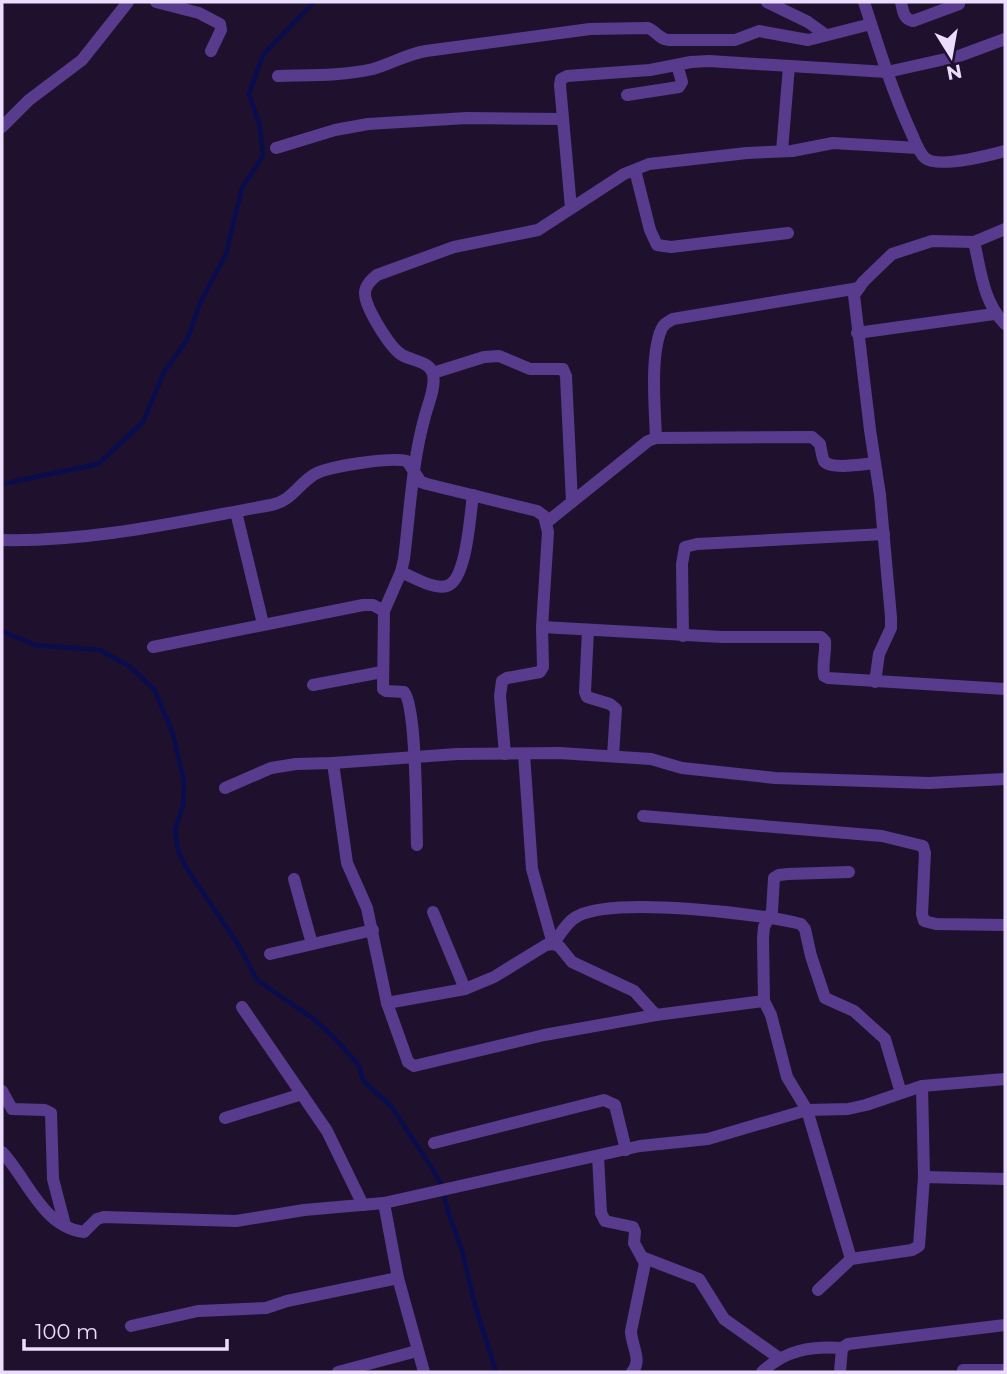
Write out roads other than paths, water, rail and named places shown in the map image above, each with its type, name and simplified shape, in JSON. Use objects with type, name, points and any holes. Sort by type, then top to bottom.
[{"type":"street","points":[[2,127],[29,100],[82,60],[128,2]]},
{"type":"street","points":[[156,2],[199,13],[220,24],[221,30],[211,51]]},
{"type":"street","points":[[767,2],[808,22],[826,35]]},
{"type":"street","points":[[864,2],[887,72],[918,148],[926,159],[933,162],[1005,151]]},
{"type":"street","points":[[901,2],[904,15],[913,21],[960,4]]},
{"type":"street","points":[[278,76],[354,73],[426,51],[590,29],[648,28],[669,40],[735,40],[759,31],[800,40],[871,24]]},
{"type":"street","points":[[571,208],[561,79],[567,76],[650,70],[709,61],[887,72],[959,56],[1005,38]]},
{"type":"street","points":[[627,95],[679,87],[682,82],[677,65]]},
{"type":"street","points":[[782,151],[789,66]]},
{"type":"street","points":[[276,148],[335,130],[368,124],[488,118],[563,119]]},
{"type":"street","points":[[417,845],[414,757],[407,695],[401,691],[384,690],[384,611],[401,572],[414,472],[421,431],[432,393],[433,373],[429,367],[396,350],[380,327],[366,299],[366,288],[370,280],[444,250],[538,230],[635,170],[668,161],[782,151],[833,143],[918,148]]},
{"type":"street","points":[[635,170],[650,230],[657,245],[671,247],[788,233]]},
{"type":"street","points":[[875,682],[879,654],[891,628],[884,534],[853,304],[854,295],[892,254],[932,241],[974,242],[1005,229]]},
{"type":"street","points":[[857,333],[1002,319],[985,291],[974,242]]},
{"type":"street","points":[[656,438],[655,374],[660,332],[664,324],[673,319],[859,288]]},
{"type":"street","points":[[433,373],[484,357],[499,356],[530,369],[563,369],[566,376],[572,502]]},
{"type":"street","points":[[547,522],[648,440],[656,438],[812,437],[820,444],[824,460],[828,464],[875,463]]},
{"type":"street","points":[[2,540],[58,540],[100,536],[236,512],[286,501],[312,476],[333,468],[401,460],[407,461],[421,482],[537,511],[544,516],[548,532],[542,627],[544,667],[540,672],[502,681],[500,688],[505,754]]},
{"type":"street","points":[[401,572],[438,587],[455,582],[462,569],[472,495]]},
{"type":"street","points":[[236,512],[263,624]]},
{"type":"street","points":[[683,636],[682,564],[685,547],[710,543],[884,534]]},
{"type":"street","points":[[153,647],[363,605],[373,605],[384,611]]},
{"type":"street","points":[[542,627],[683,636],[821,637],[825,640],[826,647],[824,676],[840,680],[1005,689]]},
{"type":"street","points":[[588,630],[585,692],[587,697],[610,704],[616,709],[612,756]]},
{"type":"street","points":[[313,685],[382,672]]},
{"type":"street","points":[[225,788],[282,765],[505,754],[612,756],[659,760],[682,768],[775,778],[929,783],[1005,779]]},
{"type":"street","points":[[524,754],[533,869],[553,944]]},
{"type":"street","points":[[334,763],[347,863],[367,908],[387,1003],[408,1062],[414,1066],[544,1035],[656,1015],[764,1001]]},
{"type":"street","points":[[643,816],[882,836],[916,842],[923,846],[925,853],[922,914],[924,921],[936,924],[1005,925]]},
{"type":"street","points":[[849,872],[779,875],[774,878],[772,911],[764,927],[763,938],[764,1001],[771,1014],[787,1077],[807,1110],[851,1259]]},
{"type":"street","points":[[294,879],[312,944]]},
{"type":"street","points":[[553,944],[572,920],[590,911],[647,908],[752,914],[801,924],[805,929],[825,998],[854,1011],[886,1039],[901,1093]]},
{"type":"street","points":[[433,912],[465,989]]},
{"type":"street","points":[[270,954],[373,930]]},
{"type":"street","points":[[387,1003],[465,989],[494,977],[546,945],[553,944],[559,946],[572,962],[634,991],[656,1015]]},
{"type":"street","points":[[242,1007],[327,1131],[363,1205]]},
{"type":"street","points":[[2,1152],[22,1175],[45,1211],[65,1225],[84,1233],[101,1217],[236,1221],[294,1211],[384,1203],[626,1150],[708,1139],[807,1110],[848,1109],[922,1086],[1005,1079]]},
{"type":"street","points":[[818,1290],[851,1259],[912,1250],[919,1246],[924,1177],[922,1086]]},
{"type":"street","points":[[2,1091],[12,1109],[46,1110],[51,1113],[53,1179],[65,1225]]},
{"type":"street","points":[[225,1118],[302,1094]]},
{"type":"street","points":[[434,1143],[604,1100],[615,1105],[626,1150]]},
{"type":"street","points":[[598,1156],[601,1213],[605,1221],[633,1227],[634,1243],[642,1257],[644,1271],[631,1331],[637,1359],[632,1372]]},
{"type":"street","points":[[924,1177],[1005,1179]]},
{"type":"street","points":[[384,1203],[398,1278],[424,1372]]},
{"type":"street","points":[[642,1257],[699,1279],[724,1319],[779,1358]]},
{"type":"street","points":[[131,1326],[198,1311],[266,1308],[287,1301],[398,1278]]},
{"type":"street","points":[[762,1372],[779,1358],[806,1348],[842,1348],[862,1342],[1005,1325]]},
{"type":"street","points":[[840,1372],[842,1348]]},
{"type":"street","points":[[338,1372],[417,1351]]},
{"type":"street","points":[[963,1370],[1005,1370]]},
{"type":"waterway","points":[[2,484],[98,464],[143,422],[164,372],[187,340],[200,303],[226,254],[242,188],[263,156],[260,126],[249,94],[263,55],[314,2]]},
{"type":"waterway","points":[[2,631],[35,645],[100,650],[129,666],[154,689],[173,734],[184,782],[183,806],[175,830],[178,851],[187,869],[238,944],[257,980],[315,1020],[336,1040],[359,1065],[363,1081],[391,1106],[432,1168],[441,1184],[462,1250],[475,1305],[496,1372]]}]
